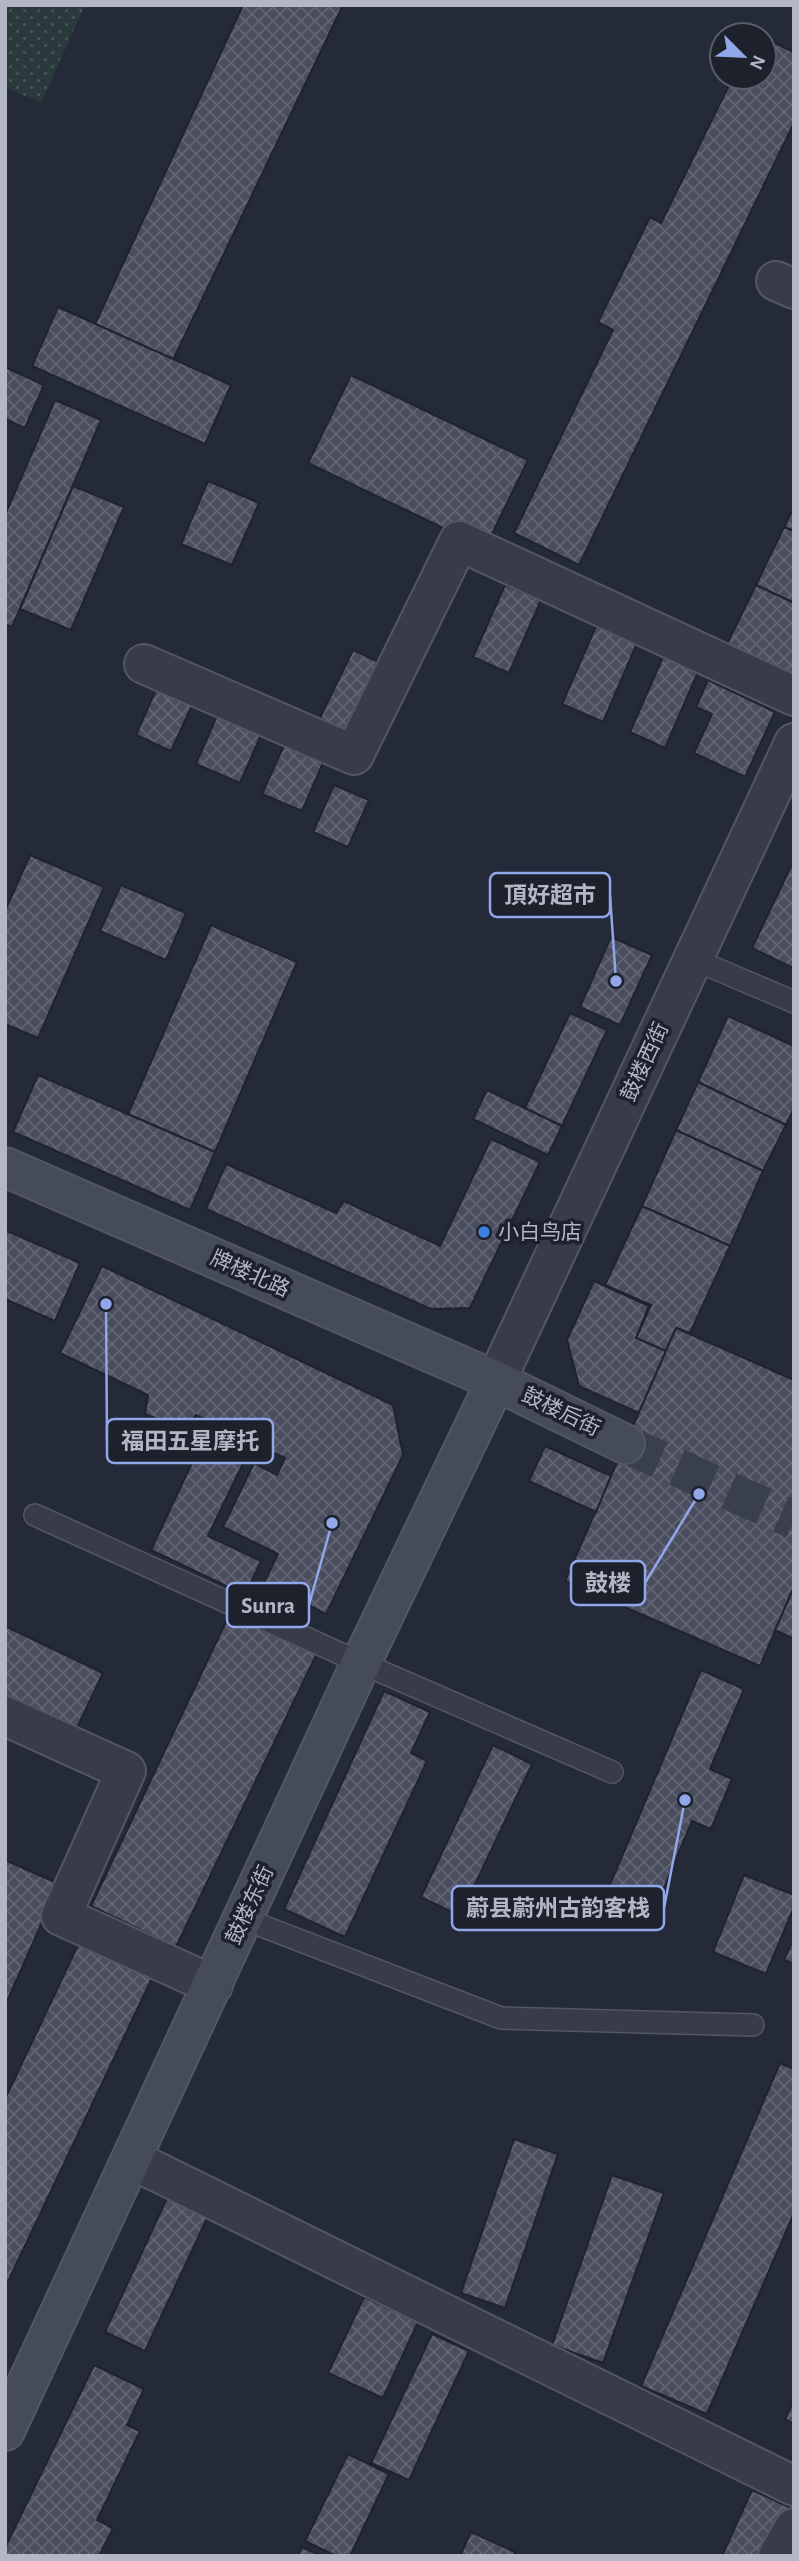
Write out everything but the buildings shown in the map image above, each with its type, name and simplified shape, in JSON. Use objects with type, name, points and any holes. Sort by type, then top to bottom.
[{"type":"main road","name":"牌楼北路","points":[[5,1167],[496,1381]]},
{"type":"main road","name":"鼓楼后街","points":[[496,1381],[625,1444]]},
{"type":"main road","name":"鼓楼东街","points":[[5,2431],[133,2160],[361,1662],[496,1381]]},
{"type":"street","points":[[144,664],[354,755],[459,541],[794,696]]},
{"type":"street","name":"鼓楼西街","points":[[496,1381],[794,743]]},
{"type":"street","points":[[5,1716],[126,1772],[61,1916],[214,1985]]},
{"type":"street","points":[[133,2160],[794,2486]]},
{"type":"street","points":[[778,2556],[794,2528]]},
{"type":"lane","points":[[693,959],[794,1002]]},
{"type":"lane","points":[[34,1515],[612,1772]]},
{"type":"lane","points":[[244,1919],[501,2018],[753,2025]]},
{"type":"shaded area","points":[[5,5],[85,5],[41,103],[5,87]]},
{"type":"tunnel","points":[[625,1444],[794,1520]]},
{"type":"place","name":"頂好超市","points":[[616,981]]},
{"type":"place","name":"小白鸟店","points":[[484,1232]]},
{"type":"place","name":"福田五星摩托","points":[[106,1304]]},
{"type":"place","name":"鼓楼","points":[[699,1494]]},
{"type":"place","name":"Sunra","points":[[332,1523]]},
{"type":"place","name":"蔚县蔚州古韵客栈","points":[[685,1800]]}]
